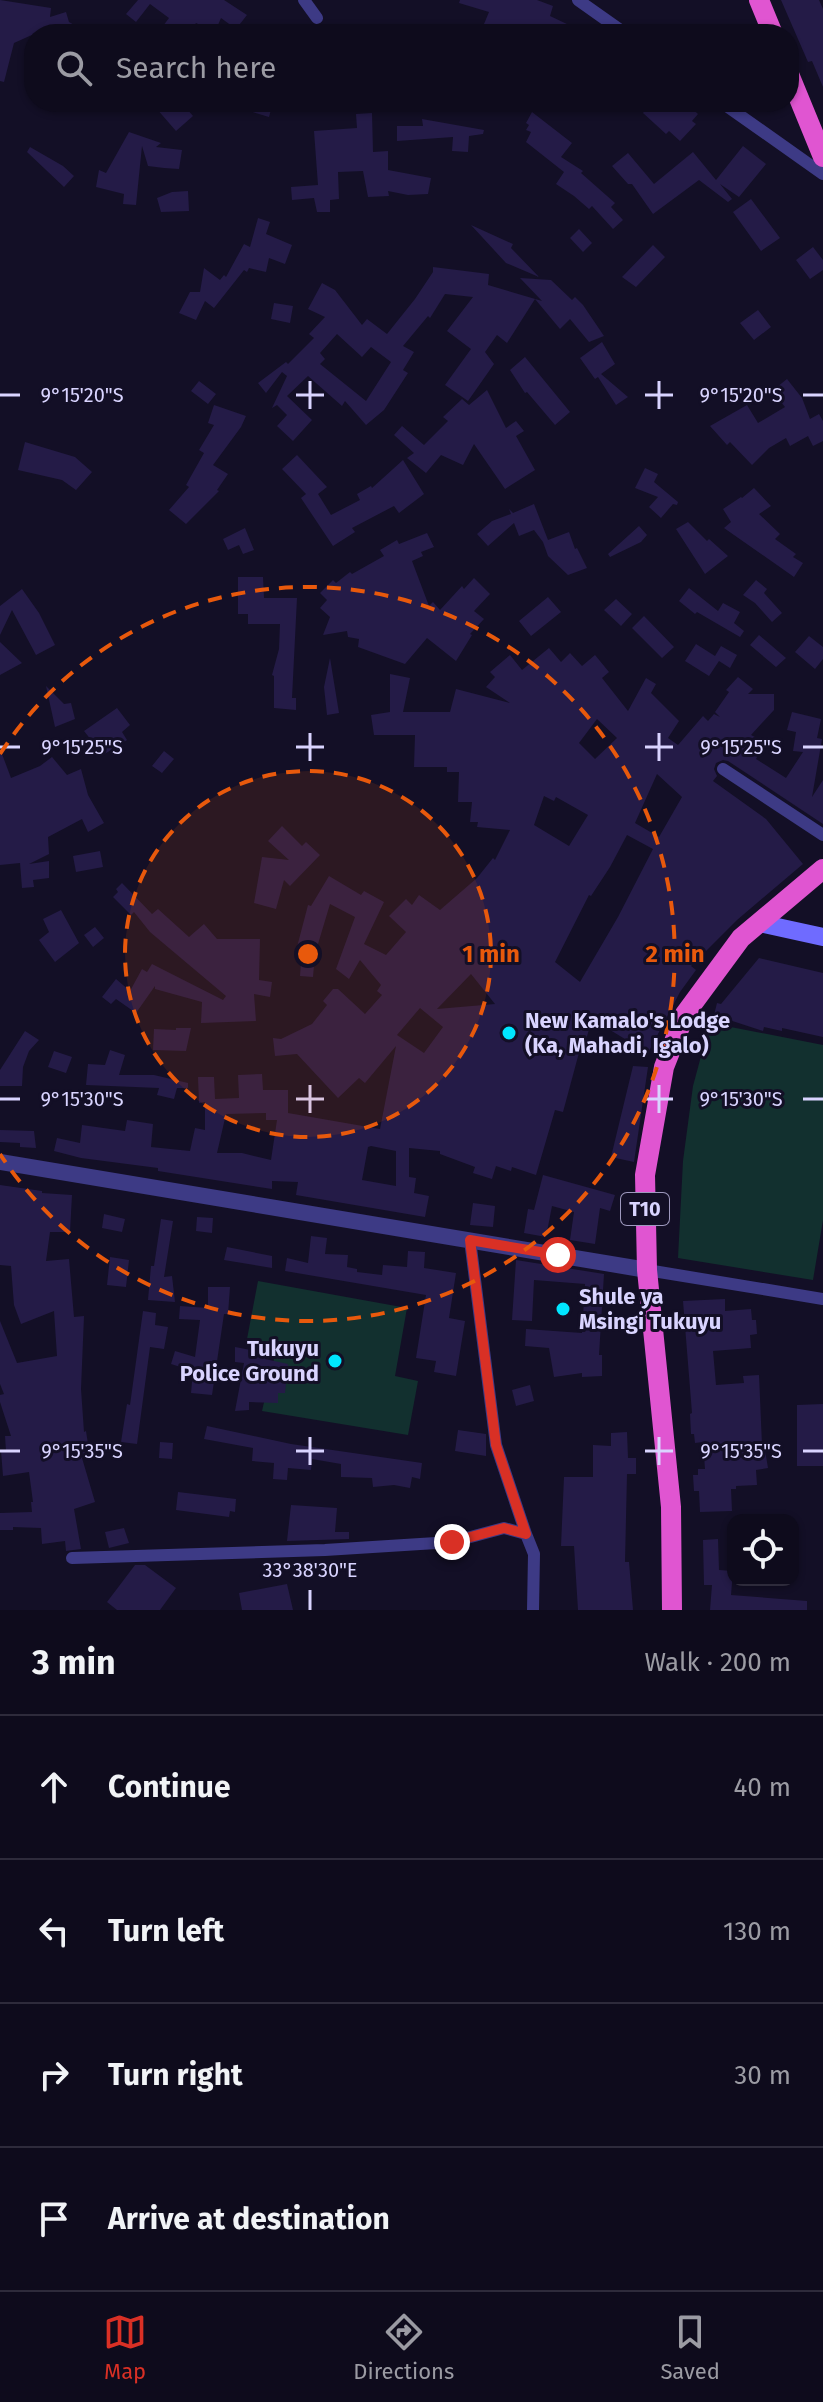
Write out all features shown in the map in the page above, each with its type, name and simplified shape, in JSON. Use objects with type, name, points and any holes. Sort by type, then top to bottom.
[{"type":"highway","points":[[759,0],[769,24]]},
{"type":"highway","points":[[799,98],[823,157]]},
{"type":"highway","name":"T10","points":[[672,1610],[671,1507],[647,1270],[645,1175],[664,1067],[685,1014],[741,938],[823,869]]},
{"type":"main road","points":[[759,923],[823,937]]},
{"type":"street","points":[[304,0],[317,18]]},
{"type":"street","points":[[578,0],[612,24]]},
{"type":"street","points":[[735,112],[823,174]]},
{"type":"street","points":[[723,769],[823,835]]},
{"type":"street","points":[[0,1162],[823,1299]]},
{"type":"street","points":[[470,1240],[496,1445],[534,1554],[533,1610]]},
{"type":"street","points":[[72,1558],[325,1550],[452,1542],[504,1528],[526,1534]]},
{"type":"green space","points":[[710,1023],[823,1045],[823,1220],[813,1280],[678,1258],[683,1161],[693,1086]]},
{"type":"green space","name":"Tukuyu Police Ground","points":[[258,1281],[407,1308],[395,1376],[418,1381],[408,1435],[262,1411],[277,1346],[247,1339]]},
{"type":"building","points":[[0,0],[51,8],[50,17],[66,12],[72,24],[24,24],[24,38],[14,43],[4,82],[0,81]]},
{"type":"building","points":[[138,0],[224,0],[247,15],[240,24],[229,24],[221,18],[218,24],[164,24],[169,18],[150,4],[136,22],[126,14]]},
{"type":"building","points":[[460,0],[537,0],[553,6],[550,16],[567,24],[484,24],[489,12],[459,3]]},
{"type":"building","points":[[781,0],[819,0],[823,9],[823,87],[799,41],[799,24],[791,24]]},
{"type":"building","points":[[159,112],[190,112],[193,116],[176,131]]},
{"type":"building","points":[[252,112],[270,112],[269,117]]},
{"type":"building","points":[[532,112],[572,143],[561,157],[583,171],[581,173],[615,203],[611,207],[623,220],[613,229],[592,206],[589,209],[556,184],[564,172],[526,142],[531,132],[526,130],[529,125],[526,123]]},
{"type":"building","points":[[372,113],[373,152],[388,151],[388,170],[431,178],[428,194],[408,195],[388,191],[389,196],[368,197],[363,171],[338,172],[339,199],[330,200],[330,212],[317,212],[314,198],[292,200],[291,187],[318,185],[314,131],[357,128],[356,114]]},
{"type":"building","points":[[643,113],[698,114],[692,121],[696,124],[680,141],[669,131],[666,134]]},
{"type":"building","points":[[422,119],[484,130],[483,134],[469,136],[468,152],[452,151],[453,137],[397,141],[397,126],[423,126]]},
{"type":"building","points":[[129,132],[161,143],[156,147],[182,150],[179,169],[164,168],[148,166],[142,146],[136,205],[123,204],[124,194],[96,187],[99,170],[106,173]]},
{"type":"building","points":[[743,146],[766,164],[739,197],[720,184],[732,199],[728,202],[699,180],[653,214],[632,184],[628,184],[612,166],[628,153],[654,184],[693,152],[716,180]]},
{"type":"building","points":[[30,147],[74,176],[64,187],[27,152]]},
{"type":"building","points":[[188,191],[189,211],[161,212],[157,198],[172,192]]},
{"type":"building","points":[[751,199],[780,238],[761,251],[733,212]]},
{"type":"building","points":[[258,218],[270,222],[266,234],[292,245],[285,264],[269,258],[266,272],[249,268],[247,272],[244,270],[214,308],[205,301],[196,320],[179,313],[190,292],[200,292],[204,268],[220,280],[224,275],[226,277],[244,244],[250,247]]},
{"type":"building","points":[[471,225],[513,244],[511,248],[539,277],[506,263]]},
{"type":"building","points":[[579,229],[592,243],[583,252],[570,238]]},
{"type":"building","points":[[653,245],[665,257],[636,287],[622,277]]},
{"type":"building","points":[[813,247],[823,260],[823,270],[810,279],[796,260]]},
{"type":"building","points":[[433,267],[489,274],[488,285],[542,301],[520,278],[551,280],[572,300],[575,297],[583,305],[604,336],[589,342],[570,319],[560,329],[535,299],[507,343],[497,335],[485,352],[494,364],[468,401],[445,385],[471,349],[447,331],[473,297],[445,294],[430,318],[428,316],[403,346],[414,352],[403,370],[408,373],[384,410],[366,425],[345,401],[342,406],[308,376],[287,396],[312,420],[293,441],[277,426],[287,415],[277,405],[272,408],[287,376],[282,372],[266,393],[258,383],[286,362],[288,364],[314,338],[309,334],[325,317],[308,309],[322,283],[335,290],[362,325],[367,319],[387,334],[433,272]],"holes":[[[337,334],[362,357],[371,347],[391,362],[366,401],[320,364],[325,359],[320,353]]]},
{"type":"building","points":[[274,303],[293,306],[290,323],[271,319]]},
{"type":"building","points":[[758,310],[771,327],[754,340],[740,323]]},
{"type":"building","points":[[602,342],[615,364],[601,374],[628,397],[616,405],[598,377],[595,379],[580,358]]},
{"type":"building","points":[[525,357],[570,412],[555,425],[525,393],[510,370]]},
{"type":"building","points":[[787,379],[802,398],[810,419],[819,414],[823,421],[823,441],[813,446],[808,436],[790,446],[786,438],[769,448],[752,465],[710,426],[747,405],[758,423],[785,407],[772,391]]},
{"type":"building","points":[[199,381],[216,394],[208,404],[191,391]]},
{"type":"building","points":[[487,390],[506,428],[516,421],[524,431],[516,436],[535,470],[505,489],[474,444],[463,465],[441,455],[426,473],[407,458],[414,453],[394,435],[402,426],[424,445],[448,421],[443,417],[462,399],[469,405]]},
{"type":"building","points":[[214,405],[246,416],[213,465],[228,474],[219,491],[186,524],[169,510],[189,487],[186,485],[204,453],[199,450],[214,425],[208,423]]},
{"type":"building","points":[[25,442],[75,457],[92,472],[76,490],[62,480],[18,470]]},
{"type":"building","points":[[297,455],[327,487],[318,494],[331,515],[360,500],[357,494],[372,488],[403,460],[424,494],[399,513],[394,506],[352,528],[355,532],[333,546],[301,498],[306,494],[282,469]]},
{"type":"building","points":[[645,468],[658,474],[654,482],[678,502],[661,518],[649,507],[658,497],[635,488]]},
{"type":"building","points":[[754,488],[771,506],[759,514],[780,534],[775,539],[803,563],[794,577],[724,528],[731,522],[723,509]]},
{"type":"building","points":[[534,504],[548,540],[569,532],[587,568],[568,575],[548,556],[534,530],[519,536],[514,523],[488,546],[477,534],[492,521],[511,514],[509,509],[513,513]]},
{"type":"building","points":[[688,522],[728,556],[705,574],[676,529]]},
{"type":"building","points":[[639,526],[647,535],[641,542],[610,557],[608,554]]},
{"type":"building","points":[[245,528],[254,550],[243,554],[239,545],[228,550],[223,539]]},
{"type":"building","points":[[427,533],[434,547],[421,552],[423,556],[412,561],[429,606],[433,602],[440,610],[474,578],[490,594],[474,611],[484,619],[470,634],[456,661],[427,638],[405,664],[358,647],[359,639],[348,637],[347,631],[323,635],[330,617],[320,608],[327,600],[320,593],[333,580],[336,583],[350,572],[352,574],[384,556],[380,550],[397,540],[399,544]]},
{"type":"building","points":[[238,577],[263,577],[264,598],[297,598],[292,698],[296,698],[296,710],[274,708],[272,675],[279,649],[280,624],[248,624],[248,614],[238,614]]},
{"type":"building","points":[[756,580],[767,589],[764,593],[782,613],[772,622],[743,595]]},
{"type":"building","points":[[689,588],[718,611],[723,603],[740,612],[734,623],[744,631],[740,637],[697,612],[695,614],[679,601]]},
{"type":"building","points":[[22,589],[39,613],[55,645],[36,655],[12,610],[0,635],[0,606]]},
{"type":"building","points":[[548,597],[561,612],[531,636],[519,621]]},
{"type":"building","points":[[616,599],[632,614],[621,626],[604,610]]},
{"type":"building","points":[[644,616],[674,647],[662,658],[632,628]]},
{"type":"building","points":[[759,635],[786,658],[776,667],[750,645]]},
{"type":"building","points":[[809,636],[823,647],[823,659],[815,669],[795,652]]},
{"type":"building","points":[[0,642],[22,663],[0,675]]},
{"type":"building","points":[[696,644],[715,656],[721,646],[737,655],[730,668],[719,661],[709,676],[685,661]]},
{"type":"building","points":[[549,648],[561,662],[570,653],[582,666],[595,655],[609,672],[602,678],[628,711],[646,678],[656,684],[651,693],[679,721],[668,738],[678,745],[703,716],[708,721],[714,714],[720,717],[715,712],[729,692],[726,690],[738,677],[753,689],[748,694],[774,694],[774,710],[751,735],[765,742],[756,759],[786,778],[803,752],[793,751],[796,732],[787,730],[792,712],[821,719],[817,738],[822,739],[812,797],[823,780],[823,824],[728,761],[716,763],[714,769],[717,776],[713,781],[766,819],[803,864],[737,920],[691,966],[696,970],[680,992],[648,1053],[592,1019],[583,1050],[580,1049],[563,1112],[555,1110],[536,1175],[512,1167],[511,1171],[496,1166],[492,1179],[473,1173],[475,1167],[440,1154],[440,1151],[409,1148],[409,1177],[416,1178],[414,1193],[429,1196],[425,1217],[296,1195],[298,1182],[272,1181],[272,1189],[54,1151],[57,1138],[80,1143],[82,1125],[125,1131],[127,1120],[153,1124],[151,1147],[190,1151],[195,1128],[205,1130],[205,1102],[199,1103],[198,1077],[214,1077],[215,1099],[239,1098],[238,1075],[262,1074],[263,1090],[288,1090],[288,1113],[380,1129],[396,1046],[365,1083],[359,1078],[338,1098],[297,1054],[275,1056],[273,1038],[281,1039],[312,1024],[327,1005],[323,1001],[333,989],[338,989],[365,1014],[382,995],[377,991],[381,985],[360,960],[349,979],[336,969],[355,917],[330,904],[315,954],[313,977],[300,976],[302,948],[297,947],[308,905],[311,906],[329,876],[361,895],[364,891],[384,902],[364,944],[386,955],[406,932],[389,916],[406,899],[412,905],[419,895],[440,910],[477,878],[493,858],[495,860],[510,830],[477,827],[478,822],[470,822],[472,802],[458,802],[459,772],[447,772],[447,767],[414,767],[415,735],[374,735],[371,715],[390,712],[390,674],[410,678],[403,712],[450,712],[456,689],[510,703],[486,687],[495,677],[490,672],[510,655],[522,670]],"holes":[[[597,719],[617,738],[595,759],[579,743]],[[657,774],[682,797],[659,837],[635,823]],[[544,796],[554,801],[556,797],[588,815],[569,846],[534,825]],[[627,835],[653,849],[580,982],[555,962]],[[471,974],[495,1004],[437,1009]],[[420,1008],[443,1027],[424,1053],[397,1035]],[[266,1113],[266,1120],[277,1120],[271,1160],[242,1153],[217,1153],[226,1114]],[[368,1147],[396,1151],[396,1186],[362,1180]]]},
{"type":"building","points":[[330,658],[339,713],[327,715],[324,687]]},
{"type":"building","points":[[46,686],[64,704],[71,703],[75,719],[55,727]]},
{"type":"building","points":[[117,708],[130,725],[122,732],[127,740],[103,755],[84,731]]},
{"type":"building","points":[[164,751],[174,759],[162,773],[152,766]]},
{"type":"building","points":[[0,754],[11,778],[40,766],[52,757],[67,775],[81,769],[88,795],[104,823],[88,832],[82,819],[48,837],[49,854],[29,864],[49,861],[49,878],[33,880],[34,887],[22,888],[20,863],[0,865]]},
{"type":"building","points":[[282,826],[302,846],[306,842],[320,855],[290,886],[284,880],[276,909],[254,903],[262,857],[289,860],[268,841]]},
{"type":"building","points":[[100,851],[103,867],[76,872],[73,856]]},
{"type":"building","points":[[122,883],[152,914],[158,909],[189,937],[204,924],[217,939],[260,939],[259,980],[272,982],[270,997],[254,994],[256,1021],[201,1023],[202,1002],[155,989],[155,986],[136,1013],[116,999],[111,1004],[102,997],[116,979],[130,991],[142,969],[147,972],[152,964],[223,1000],[226,996],[150,932],[134,912],[131,915],[113,897]]},
{"type":"building","points":[[61,910],[79,943],[55,962],[39,940],[49,932],[43,919]]},
{"type":"building","points":[[95,927],[104,938],[93,947],[84,935]]},
{"type":"building","points":[[759,958],[823,973],[823,1037],[782,1028],[782,1031],[764,1027],[763,1031],[714,1015],[717,1003],[721,1004]]},
{"type":"building","points":[[191,1028],[186,1051],[153,1050],[154,1029]]},
{"type":"building","points":[[25,1031],[39,1040],[29,1051],[23,1067],[22,1086],[0,1086],[0,1070]]},
{"type":"building","points":[[110,1050],[125,1055],[119,1075],[154,1075],[188,1083],[188,1088],[177,1088],[174,1099],[157,1095],[159,1088],[86,1085],[88,1064],[105,1065]]},
{"type":"building","points":[[54,1051],[72,1057],[66,1073],[48,1067]]},
{"type":"building","points":[[633,1066],[648,1067],[634,1162],[611,1157]]},
{"type":"building","points":[[0,1130],[34,1131],[36,1148],[0,1142]]},
{"type":"building","points":[[543,1175],[615,1195],[610,1211],[600,1208],[595,1244],[570,1240],[574,1212],[552,1206],[546,1237],[524,1233],[528,1209],[534,1210]]},
{"type":"building","points":[[0,1185],[72,1195],[70,1232],[50,1232],[46,1261],[69,1259],[74,1317],[84,1316],[81,1389],[84,1432],[90,1457],[82,1458],[95,1502],[74,1509],[81,1549],[66,1551],[65,1541],[42,1544],[41,1528],[0,1530],[0,1513],[32,1512],[33,1502],[29,1472],[3,1476],[1,1451],[6,1451],[5,1436],[11,1436],[0,1402],[0,1395],[4,1394],[0,1384],[0,1321],[17,1363],[57,1356],[54,1311],[21,1324],[14,1305],[11,1266],[0,1265]]},
{"type":"building","points":[[473,1203],[495,1206],[493,1227],[470,1225]]},
{"type":"building","points":[[104,1214],[125,1219],[122,1232],[102,1228]]},
{"type":"building","points":[[197,1217],[213,1218],[212,1233],[196,1231]]},
{"type":"building","points":[[161,1219],[173,1221],[164,1277],[172,1276],[175,1302],[148,1300],[151,1266],[154,1266]]},
{"type":"building","points":[[311,1236],[327,1238],[325,1254],[348,1255],[347,1267],[357,1269],[357,1272],[382,1275],[383,1265],[407,1267],[408,1251],[425,1252],[424,1268],[456,1273],[449,1318],[465,1321],[456,1376],[434,1372],[436,1361],[416,1358],[426,1295],[285,1271],[287,1258],[308,1263]]},
{"type":"building","points":[[227,1247],[272,1256],[272,1268],[224,1260]]},
{"type":"building","points":[[110,1257],[129,1260],[126,1287],[107,1285]]},
{"type":"building","points":[[516,1260],[604,1274],[599,1355],[602,1355],[602,1376],[582,1377],[582,1373],[554,1377],[549,1348],[525,1346],[526,1329],[582,1333],[585,1284],[534,1280],[532,1321],[512,1320]]},
{"type":"building","points":[[208,1287],[230,1287],[228,1314],[224,1314],[212,1395],[191,1393],[193,1371],[171,1364],[175,1351],[195,1357],[200,1320],[179,1319],[180,1306],[208,1308]]},
{"type":"building","points":[[725,1299],[725,1311],[751,1309],[757,1334],[750,1335],[751,1348],[713,1351],[716,1385],[744,1383],[743,1376],[759,1375],[762,1445],[768,1468],[756,1470],[757,1485],[731,1489],[732,1511],[700,1512],[699,1491],[694,1491],[693,1475],[698,1475],[698,1469],[705,1469],[703,1442],[695,1443],[694,1434],[691,1434],[683,1301]]},
{"type":"building","points":[[143,1311],[156,1313],[155,1325],[168,1327],[164,1349],[150,1347],[137,1444],[121,1442],[127,1404],[130,1405]]},
{"type":"building","points":[[235,1347],[266,1353],[265,1359],[288,1364],[285,1393],[278,1393],[278,1403],[249,1402],[249,1410],[235,1411],[244,1363],[235,1362]]},
{"type":"building","points":[[530,1385],[534,1401],[516,1406],[512,1390]]},
{"type":"building","points":[[823,1404],[823,1466],[797,1466],[797,1405]]},
{"type":"building","points":[[207,1426],[291,1444],[422,1463],[420,1479],[412,1477],[410,1488],[394,1485],[373,1487],[372,1478],[341,1477],[341,1464],[312,1459],[311,1470],[288,1468],[287,1480],[273,1479],[274,1463],[252,1461],[253,1448],[204,1439]]},
{"type":"building","points":[[458,1430],[486,1434],[486,1456],[455,1451]]},
{"type":"building","points":[[627,1432],[628,1458],[636,1458],[636,1474],[627,1474],[625,1562],[629,1562],[633,1610],[578,1610],[574,1546],[561,1546],[564,1477],[593,1477],[593,1445],[611,1446],[611,1433]]},
{"type":"building","points":[[160,1442],[173,1443],[172,1459],[159,1458]]},
{"type":"building","points":[[178,1492],[236,1499],[235,1512],[230,1511],[229,1517],[176,1510]]},
{"type":"building","points":[[291,1505],[337,1508],[335,1532],[349,1532],[349,1539],[287,1541]]},
{"type":"building","points":[[124,1528],[129,1543],[109,1548],[105,1532]]},
{"type":"building","points":[[718,1539],[719,1570],[727,1571],[727,1586],[732,1586],[731,1595],[807,1601],[807,1610],[710,1610],[712,1585],[704,1585],[703,1540]]},
{"type":"building","points":[[135,1565],[145,1565],[176,1588],[160,1610],[117,1610],[107,1602]]},
{"type":"building","points":[[287,1584],[293,1610],[242,1610],[239,1593]]},
{"type":"place","name":"New Kamalo's Lodge (Ka, Mahadi, Igalo)","points":[[509,1033]]},
{"type":"place","name":"Shule ya Msingi Tukuyu","points":[[563,1309]]},
{"type":"place","name":"Tukuyu Police Ground","points":[[335,1361]]},
{"type":"route","points":[[452,1542],[504,1528],[526,1534],[496,1445],[470,1240],[558,1255]]}]
